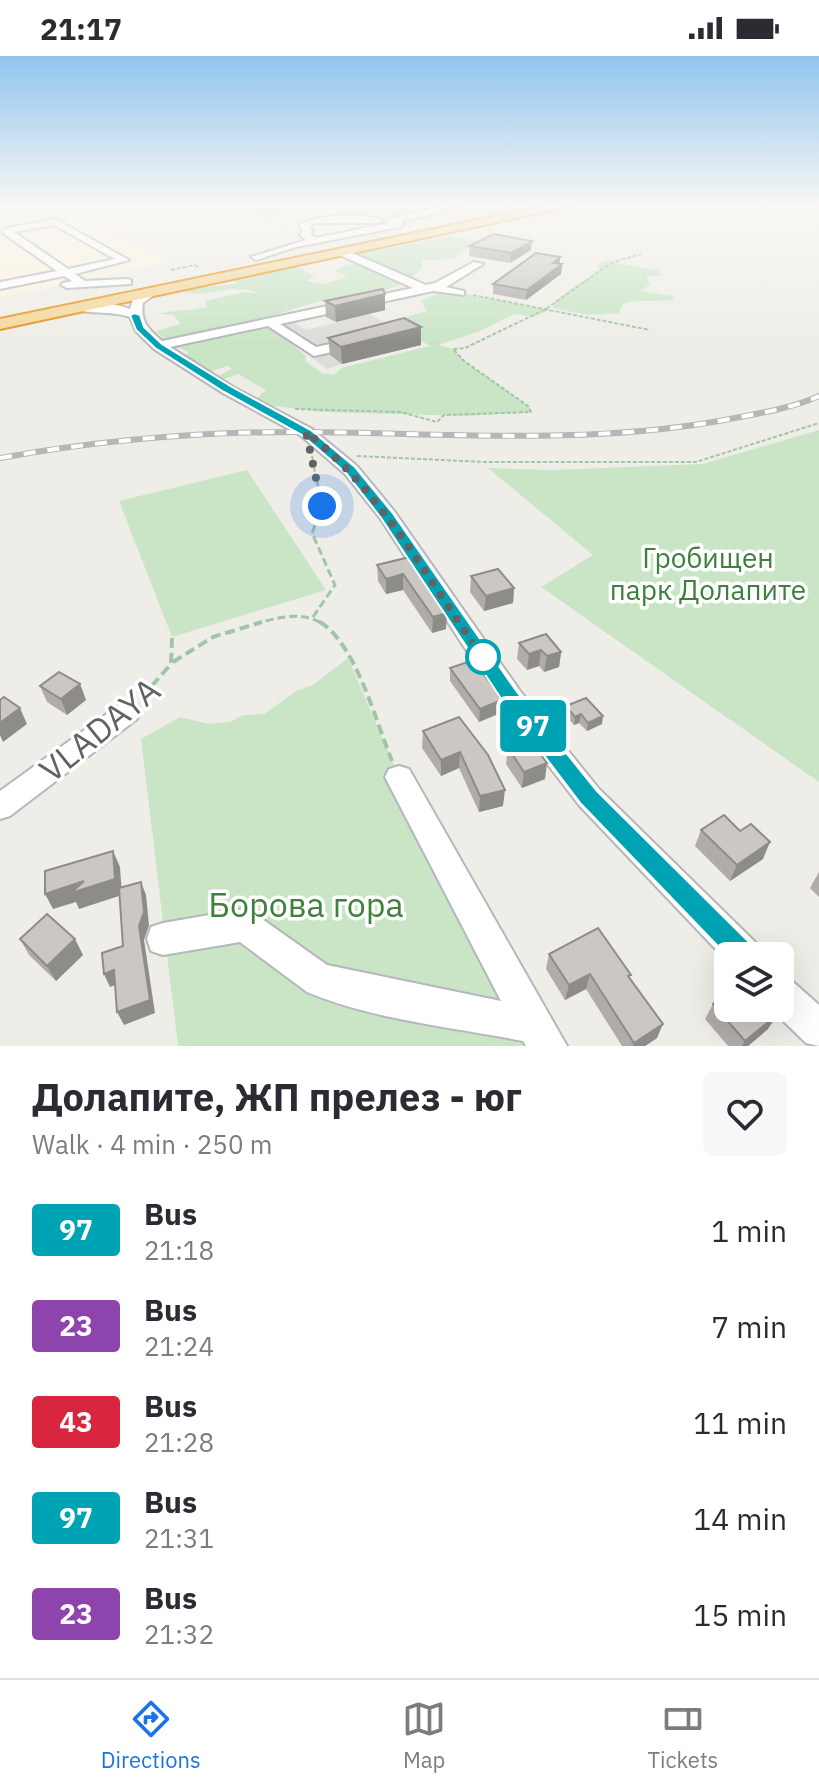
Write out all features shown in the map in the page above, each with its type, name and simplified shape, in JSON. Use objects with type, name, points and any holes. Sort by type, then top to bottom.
[{"type":"highway","points":[[0,307],[285,250]]},
{"type":"highway","points":[[0,324],[363,250]]},
{"type":"highway","points":[[256,257],[282,261],[272,268]]},
{"type":"street","points":[[33,250],[80,282]]},
{"type":"street","points":[[0,285],[124,260],[106,250]]},
{"type":"street","points":[[256,257],[281,250]]},
{"type":"street","points":[[346,254],[427,287],[460,293]]},
{"type":"street","points":[[159,346],[427,287],[478,264]]},
{"type":"street","points":[[0,299],[80,282],[127,282]]},
{"type":"street","points":[[150,293],[137,301],[135,315],[140,328],[159,346],[228,390],[306,432],[351,470],[387,515],[511,698],[589,797],[731,942]]},
{"type":"street","points":[[76,308],[114,307],[135,315]]},
{"type":"street","points":[[268,321],[314,352],[373,338]]},
{"type":"street","name":"VLADAYA","points":[[0,807],[128,712]]},
{"type":"street","points":[[399,777],[541,1035]]},
{"type":"street","points":[[163,939],[244,925],[319,980],[541,1035]]},
{"type":"street","points":[[794,1006],[819,1030]]},
{"type":"path","points":[[278,415],[294,409],[400,412],[437,422],[444,415],[531,412],[528,406],[464,361],[453,349],[465,348],[546,309],[597,271],[617,260],[641,254]]},
{"type":"path","points":[[175,273],[171,270],[195,265],[199,268]]},
{"type":"path","points":[[460,293],[650,330]]},
{"type":"path","points":[[372,455],[485,462],[696,462],[819,423]]},
{"type":"path","points":[[306,432],[322,506],[312,533],[335,585],[313,617]]},
{"type":"path","points":[[173,662],[210,639],[240,626],[280,617],[313,617],[331,631],[346,653],[399,777]]},
{"type":"path","name":"VLADAYA","points":[[128,712],[167,674],[173,662],[172,637]]},
{"type":"shaded area","points":[[0,250],[146,250],[170,262],[0,298]]},
{"type":"shaded area","points":[[370,314],[405,335],[328,353],[342,364],[327,369],[265,322],[285,316],[306,330]]},
{"type":"green space","points":[[378,250],[465,250],[454,259],[421,260],[423,267],[410,280],[384,291],[371,290],[306,305],[253,322],[281,335],[306,356],[305,361],[322,373],[334,375],[341,368],[430,346],[389,322],[427,311],[421,301],[445,290],[550,310],[533,317],[514,314],[480,331],[438,345],[453,349],[464,361],[528,406],[531,412],[468,416],[323,412],[259,404],[254,401],[266,390],[238,374],[222,380],[216,377],[232,369],[228,366],[205,373],[185,362],[188,352],[167,346],[174,342],[164,339],[156,331],[181,324],[173,315],[157,314],[207,307],[205,301],[244,292],[257,293],[238,289],[198,293],[179,290],[236,284],[235,280],[296,266],[315,277],[306,281],[325,284],[347,277],[335,271],[362,263],[354,255]]},
{"type":"green space","points":[[604,261],[658,270],[662,275],[646,277],[650,284],[641,291],[675,299],[629,302],[623,304],[619,313],[588,315],[553,308],[556,300],[600,269],[597,266]]},
{"type":"green space","name":"Гробищен парк Долапите","points":[[819,430],[819,782],[541,587],[593,555],[488,468],[552,470],[703,464]]},
{"type":"green space","points":[[247,470],[326,590],[172,637],[119,501]]},
{"type":"green space","name":"Борова гора","points":[[348,658],[399,777],[548,1046],[178,1046],[141,739],[180,717],[208,724],[230,722],[243,715],[264,714],[296,691],[313,685]]},
{"type":"building","points":[[536,253],[560,257],[553,263],[562,264],[527,290],[493,284]]},
{"type":"building","points":[[383,289],[385,294],[335,306],[325,301]]},
{"type":"building","points":[[404,318],[421,327],[341,347],[328,338]]},
{"type":"building","points":[[410,557],[447,613],[433,617],[403,574],[386,579],[377,565]]},
{"type":"building","points":[[498,569],[514,588],[486,596],[471,576]]},
{"type":"building","points":[[546,634],[561,652],[547,656],[541,650],[529,654],[519,643]]},
{"type":"building","points":[[477,659],[487,674],[484,675],[504,699],[480,709],[450,668]]},
{"type":"building","points":[[59,672],[80,684],[61,699],[40,686]]},
{"type":"building","points":[[4,697],[20,708],[0,723],[0,700]]},
{"type":"building","points":[[586,698],[603,716],[588,723],[581,714],[575,717],[566,706]]},
{"type":"building","points":[[459,717],[488,755],[505,790],[480,796],[460,752],[441,760],[423,731]]},
{"type":"building","points":[[530,740],[547,763],[524,772],[508,748]]},
{"type":"building","points":[[724,815],[740,831],[751,824],[770,842],[737,865],[701,830]]},
{"type":"building","points":[[113,851],[115,879],[71,893],[84,881],[45,894],[45,871]]},
{"type":"building","points":[[141,882],[144,912],[139,926],[150,1000],[117,1012],[114,970],[104,974],[102,953],[123,946],[119,888]]},
{"type":"building","points":[[47,914],[75,939],[47,966],[20,939]]},
{"type":"building","points":[[598,928],[663,1024],[634,1043],[590,974],[569,985],[549,954]]},
{"type":"building","points":[[729,1022],[768,1022],[745,1041]]},
{"type":"railway","points":[[0,458],[77,446],[230,433],[514,436],[616,433],[719,421],[783,408],[819,396]]},
{"type":"bus line","name":"97","points":[[135,315],[140,328],[159,346],[228,390],[306,432],[351,470],[387,515],[511,698],[589,797],[732,942]]},
{"type":"route","points":[[322,506],[306,432],[351,470],[387,515],[483,657]]}]
